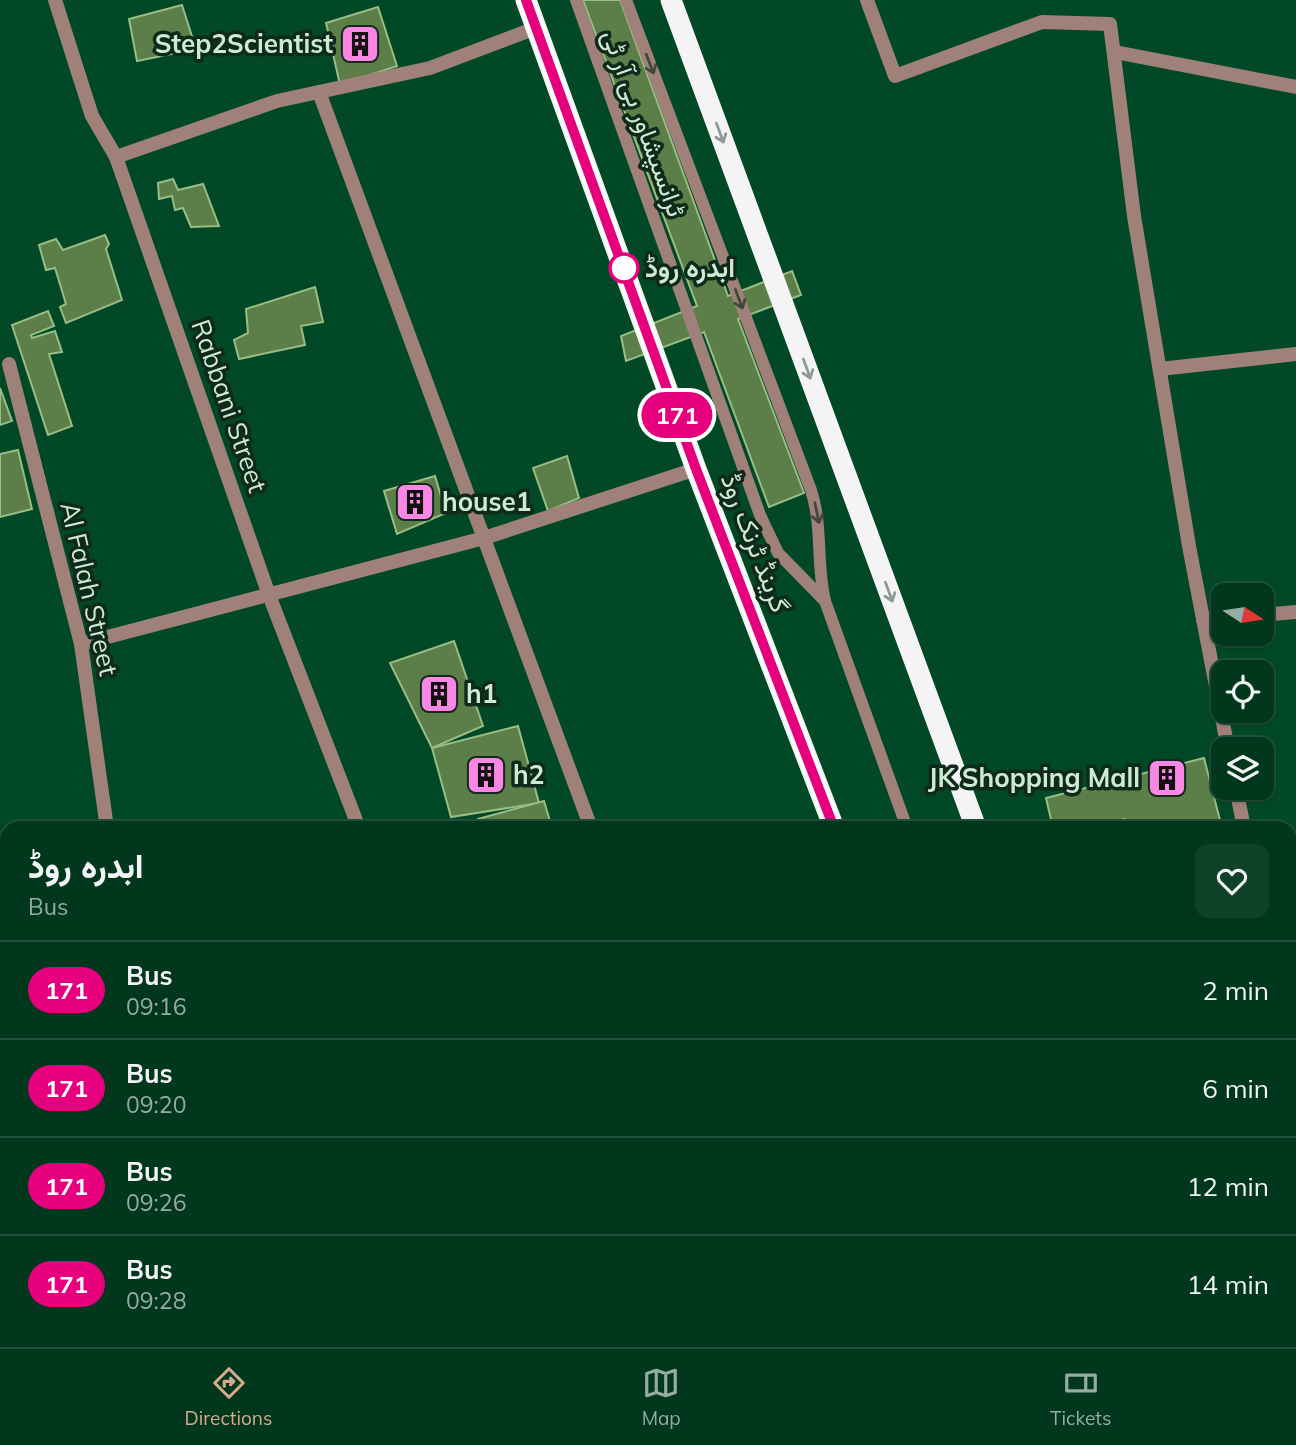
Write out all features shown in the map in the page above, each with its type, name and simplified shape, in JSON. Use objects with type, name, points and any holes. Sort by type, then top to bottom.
[{"type":"highway","name":"گرینڈ ٹرنک روڈ","points":[[526,0],[696,469],[831,821]]},
{"type":"highway","points":[[671,0],[973,821]]},
{"type":"street","name":"Rabbani Street","points":[[55,0],[92,116],[116,158],[269,595],[356,821]]},
{"type":"street","points":[[867,0],[895,76],[1042,22],[1110,24],[1134,216],[1226,737]]},
{"type":"street","points":[[116,158],[277,101],[430,68],[536,28]]},
{"type":"street","points":[[1115,52],[1296,87]]},
{"type":"street","points":[[319,92],[589,821]]},
{"type":"street","points":[[1160,369],[1296,354]]},
{"type":"street","name":"Al Falah Street","points":[[9,364],[81,643],[106,821]]},
{"type":"street","points":[[81,643],[484,538],[696,469]]},
{"type":"street","points":[[1274,614],[1296,612]]},
{"type":"street","points":[[1203,620],[1211,619]]},
{"type":"street","points":[[1238,800],[1243,821]]},
{"type":"lane","name":"ٹرانسپشاور بی آر ٹی","points":[[576,0],[760,515],[778,552],[825,601]]},
{"type":"lane","name":"ٹرانسپشاور بی آر ٹی","points":[[625,0],[811,490],[819,515],[820,580],[825,601],[904,821]]},
{"type":"building","name":"ابدرہ روڈ","points":[[583,0],[620,0],[728,296],[792,271],[801,295],[738,319],[804,493],[769,507],[704,332],[626,361],[621,336],[697,306]]},
{"type":"building","points":[[182,5],[196,49],[137,61],[129,19]]},
{"type":"building","name":"Step2Scientist","points":[[378,7],[397,66],[340,85],[326,23]]},
{"type":"building","points":[[173,179],[178,190],[203,184],[219,226],[191,227],[183,208],[175,210],[172,196],[159,199],[158,183]]},
{"type":"building","points":[[105,235],[109,244],[106,249],[122,300],[66,323],[60,307],[66,304],[55,268],[46,270],[39,245],[56,239],[63,250]]},
{"type":"building","points":[[315,287],[323,322],[301,326],[305,345],[239,359],[234,340],[248,333],[246,309]]},
{"type":"building","points":[[48,311],[54,326],[31,335],[32,338],[55,331],[62,352],[49,354],[72,426],[48,435],[12,325]]},
{"type":"building","points":[[0,388],[12,421],[0,425]]},
{"type":"building","points":[[18,450],[32,509],[0,517],[0,454]]},
{"type":"building","points":[[567,456],[579,498],[548,511],[533,468]]},
{"type":"building","name":"house1","points":[[435,476],[446,513],[397,534],[384,491]]},
{"type":"building","name":"h1","points":[[454,641],[483,726],[432,748],[390,663]]},
{"type":"building","name":"h2","points":[[518,726],[539,803],[451,817],[432,748]]},
{"type":"building","name":"JK Shopping Mall","points":[[1204,758],[1211,785],[1211,800],[1215,800],[1220,821],[1125,819],[1051,821],[1046,798]]},
{"type":"building","points":[[544,801],[550,821],[478,821]]},
{"type":"bus line","name":"171","points":[[526,0],[696,469],[831,821]]},
{"type":"place","name":"Step2Scientist","points":[[360,44]]},
{"type":"place","name":"ابدرہ روڈ","points":[[624,268]]},
{"type":"place","name":"house1","points":[[415,502]]},
{"type":"place","name":"h1","points":[[439,694]]},
{"type":"place","name":"h2","points":[[486,775]]},
{"type":"place","name":"JK Shopping Mall","points":[[1167,778]]}]
